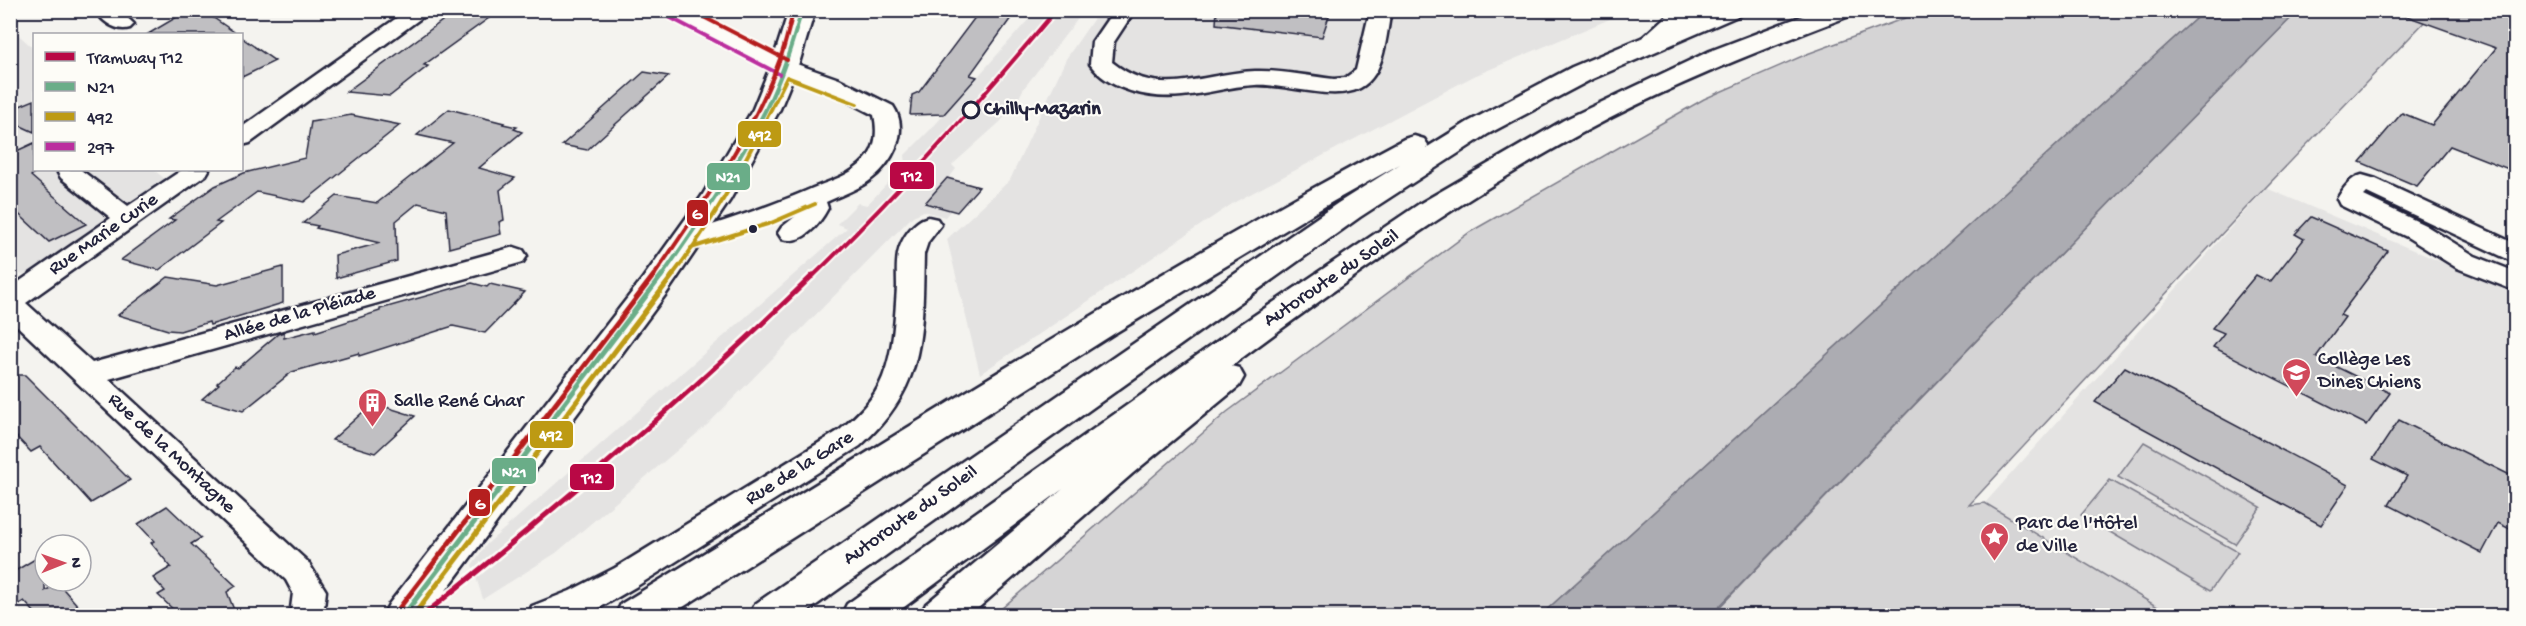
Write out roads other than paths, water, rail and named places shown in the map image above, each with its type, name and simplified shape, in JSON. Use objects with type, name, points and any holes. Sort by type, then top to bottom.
[{"type":"main road","points":[[403,615],[689,241],[737,163],[783,67],[802,10]]},
{"type":"main road","name":"Autoroute du Soleil","points":[[769,615],[1340,216],[1478,128],[1582,73],[1650,42],[1731,10]]},
{"type":"main road","name":"Autoroute du Soleil","points":[[861,615],[1252,333],[1430,211],[1574,126],[1719,57],[1843,10]]},
{"type":"main road","points":[[635,615],[1093,331],[1321,195],[1443,130],[1478,128]]},
{"type":"main road","points":[[940,615],[1120,462],[1242,365],[1252,333]]},
{"type":"street","points":[[105,10],[123,24]]},
{"type":"street","points":[[243,137],[422,10]]},
{"type":"street","points":[[672,10],[748,47],[783,67],[860,97],[885,111],[890,126],[882,155],[862,176],[812,197],[816,207],[811,217],[791,233],[789,219],[782,211],[689,241]]},
{"type":"street","points":[[1125,10],[1102,42],[1101,64],[1118,78],[1137,86],[1180,90],[1254,78],[1334,86],[1351,84],[1366,73],[1381,10]]},
{"type":"street","points":[[1650,42],[1686,10]]},
{"type":"street","name":"Rue Marie Curie","points":[[10,302],[196,171]]},
{"type":"street","points":[[70,173],[121,213],[130,217]]},
{"type":"street","points":[[2516,255],[2367,184],[2362,183],[2349,200],[2416,231],[2466,262],[2516,282]]},
{"type":"street","name":"Rue de la Gare","points":[[544,615],[582,601],[626,577],[871,423],[900,377],[905,352],[911,254],[916,240],[928,225]]},
{"type":"street","points":[[2435,243],[2452,225]]},
{"type":"street","name":"Allée de la Pléiade","points":[[87,375],[514,256]]},
{"type":"street","name":"Rue de la Montagne","points":[[10,302],[297,571],[310,591],[306,615]]},
{"type":"tram line","name":"T12","points":[[422,616],[592,477],[756,331],[912,176],[986,94],[1056,10]]},
{"type":"place","name":"Chilly-Mazarin","points":[[971,110]]},
{"type":"place","name":"Collège Les Dines Chiens","points":[[2297,398]]},
{"type":"place","name":"Salle René Char","points":[[373,428]]},
{"type":"place","name":"Parc de l'Hôtel de Ville","points":[[1995,562]]}]
